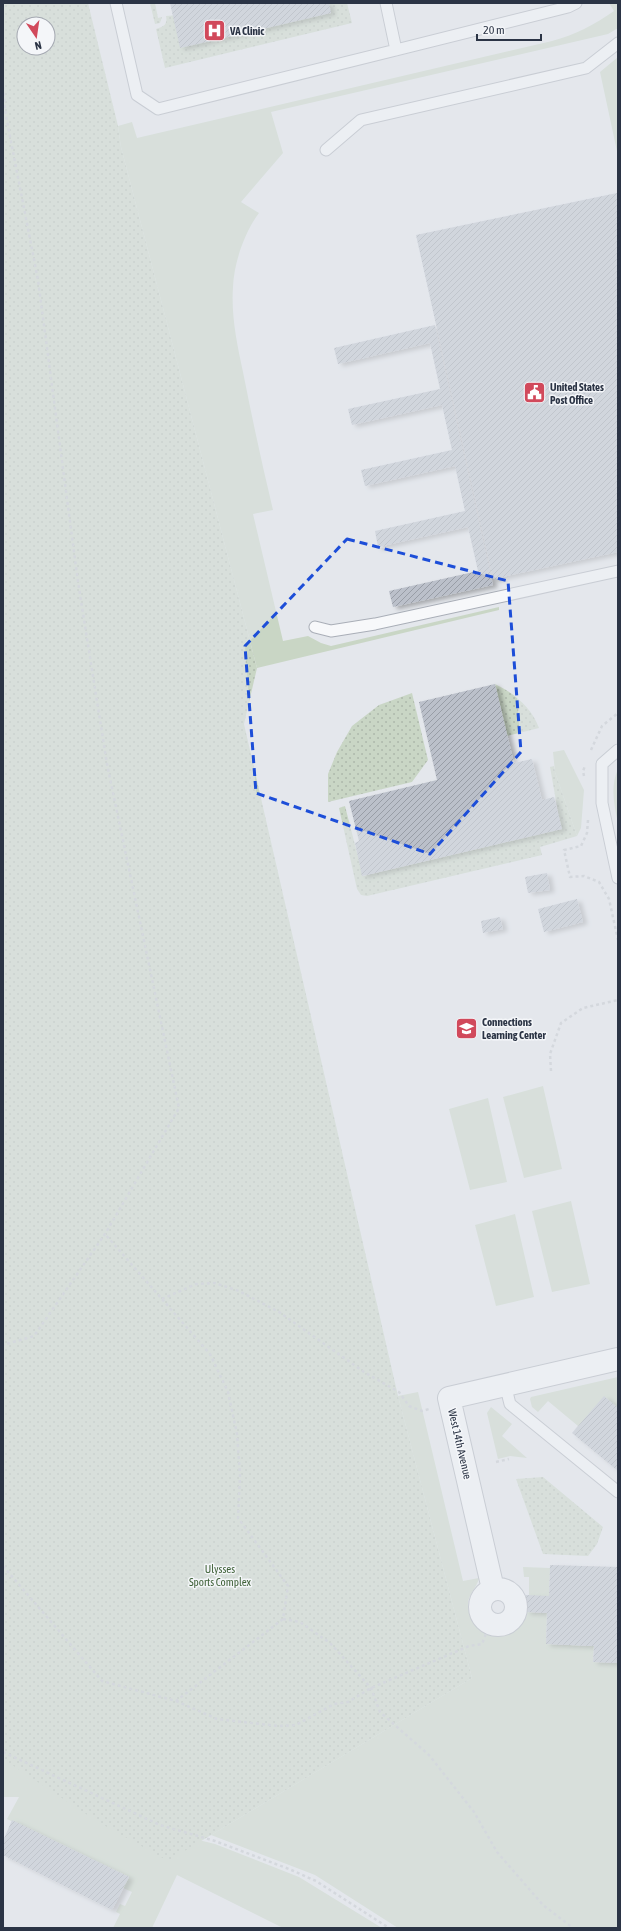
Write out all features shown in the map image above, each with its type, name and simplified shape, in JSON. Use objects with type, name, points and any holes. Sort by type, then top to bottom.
[{"type":"street","name":"West 14th Avenue","points":[[493,1589],[449,1398],[618,1359]]},
{"type":"street","points":[[499,1588],[509,1592],[515,1602],[516,1607],[512,1618],[508,1622],[502,1624],[490,1623],[481,1614],[480,1602],[487,1592],[493,1589],[499,1588]]},
{"type":"lane","points":[[116,3],[137,95],[158,109],[568,7],[576,3]]},
{"type":"lane","points":[[386,3],[396,50]]},
{"type":"lane","points":[[326,150],[361,120],[586,68],[618,43]]},
{"type":"lane","points":[[315,627],[331,631],[375,624],[618,571]]},
{"type":"lane","points":[[618,750],[602,764],[602,804],[618,878]]},
{"type":"lane","points":[[505,1384],[510,1404],[618,1492]]},
{"type":"path","points":[[3,87],[6,116],[38,280],[78,582],[107,764],[179,1108],[105,1234],[34,1336],[3,1345]]},
{"type":"path","points":[[551,1071],[550,1054],[561,1023],[583,1008],[618,1000]]},
{"type":"path","points":[[105,1234],[210,1354],[228,1392],[237,1434],[240,1475],[238,1518],[288,1586],[282,1619],[176,1700]]},
{"type":"path","points":[[162,1299],[196,1284],[215,1283],[239,1291],[279,1312],[364,1372],[399,1392],[409,1406],[422,1411]]},
{"type":"path","points":[[496,1462],[510,1459]]},
{"type":"path","points":[[3,1566],[102,1681],[176,1700],[217,1719],[278,1726],[296,1725],[334,1704],[348,1702],[371,1688],[469,1646],[482,1644],[490,1623]]},
{"type":"path","points":[[282,1619],[300,1622],[330,1643],[371,1688],[380,1712],[429,1755],[474,1812],[497,1852],[544,1905],[573,1928]]},
{"type":"path","points":[[3,1752],[160,1825],[215,1841],[289,1869],[316,1881],[389,1928]]},
{"type":"highlighted area","points":[[347,539],[508,581],[521,752],[430,854],[256,793],[245,646]]},
{"type":"green space","name":"Ulysses Sports Complex","points":[[3,3],[88,3],[118,126],[121,147],[257,668],[244,724],[398,1396],[472,1678],[168,1861],[98,1822],[3,1759]]},
{"type":"green space","points":[[150,3],[155,3],[158,18],[162,17],[160,23],[155,24]]},
{"type":"green space","points":[[329,3],[347,3],[352,23],[165,68],[156,29],[166,24],[166,16]]},
{"type":"green space","points":[[609,3],[618,3],[618,28],[608,34],[271,112],[283,153],[241,202],[259,213],[244,239],[241,248],[235,268],[233,298],[235,330],[257,441],[273,510],[253,514],[283,641],[308,636],[321,643],[331,646],[499,607],[499,610],[257,668],[121,147],[118,126],[132,122],[137,138],[560,39],[592,25],[614,11]]},
{"type":"green space","points":[[618,57],[618,156],[600,72]]},
{"type":"green space","points":[[495,684],[522,702],[532,714],[539,728],[507,736]]},
{"type":"green space","points":[[412,693],[428,760],[412,782],[328,802],[328,774],[337,752],[352,726],[379,705]]},
{"type":"green space","points":[[564,750],[584,790],[581,828],[577,836],[555,772],[553,752]]},
{"type":"green space","points":[[554,766],[577,836],[540,847],[542,855],[367,896],[361,895],[357,889],[339,808],[345,806],[363,876],[561,829],[550,767]]},
{"type":"green space","points":[[618,769],[618,823],[613,789]]},
{"type":"green space","points":[[543,1086],[562,1169],[524,1178],[503,1097]]},
{"type":"green space","points":[[488,1098],[507,1182],[470,1190],[449,1109]]},
{"type":"green space","points":[[571,1201],[590,1284],[552,1292],[532,1211]]},
{"type":"green space","points":[[515,1214],[534,1297],[496,1306],[475,1225]]},
{"type":"green space","points":[[618,1377],[618,1408],[578,1426],[548,1401],[538,1412],[532,1407],[531,1397]]},
{"type":"green space","points":[[418,1392],[463,1581],[479,1578],[468,1602],[473,1622],[486,1632],[501,1635],[509,1633],[516,1628],[521,1623],[526,1612],[547,1613],[546,1644],[594,1646],[593,1662],[618,1663],[618,1928],[398,1928],[315,1875],[211,1835],[472,1678],[398,1396]]},
{"type":"green space","points":[[491,1407],[512,1424],[502,1436],[527,1458],[510,1456],[498,1459],[487,1413]]},
{"type":"green space","points":[[543,1477],[603,1527],[597,1544],[588,1556],[543,1554],[516,1479]]},
{"type":"green space","points":[[523,1567],[550,1568],[549,1596],[529,1596],[529,1577],[524,1577]]},
{"type":"green space","points":[[3,1756],[170,1833],[215,1844],[299,1877],[382,1928],[283,1928],[177,1875],[152,1928],[113,1928],[120,1914],[116,1912],[120,1904],[125,1906],[132,1892],[123,1888],[129,1877],[7,1819],[19,1797],[3,1797]]},
{"type":"building","name":"VA Clinic","points":[[170,3],[329,3],[331,13],[180,48]]},
{"type":"building","name":"United States Post Office","points":[[617,193],[618,552],[493,579],[416,235]]},
{"type":"building","points":[[435,325],[493,585],[393,607],[389,591],[478,571],[468,527],[378,547],[375,531],[465,511],[455,466],[365,486],[361,470],[452,450],[442,405],[352,425],[348,409],[440,389],[430,343],[338,364],[334,348]]},
{"type":"building","points":[[495,684],[514,763],[532,759],[542,800],[554,797],[562,829],[362,876],[355,843],[359,841],[349,801],[437,780],[419,702]]},
{"type":"building","points":[[547,873],[550,890],[528,893],[525,877]]},
{"type":"building","points":[[577,899],[583,922],[544,932],[538,909]]},
{"type":"building","points":[[500,917],[503,929],[483,933],[481,921]]},
{"type":"building","points":[[604,1396],[618,1408],[618,1471],[572,1433]]},
{"type":"building","points":[[550,1565],[618,1567],[618,1663],[593,1662],[594,1646],[546,1644],[547,1613],[526,1612],[526,1595],[549,1596]]},
{"type":"building","points":[[12,1820],[129,1877],[112,1910],[3,1855],[3,1841]]},
{"type":"place","name":"VA Clinic","points":[[214,31]]},
{"type":"place","name":"United States Post Office","points":[[535,393]]},
{"type":"place","name":"Connections Learning Center","points":[[466,1028]]}]
